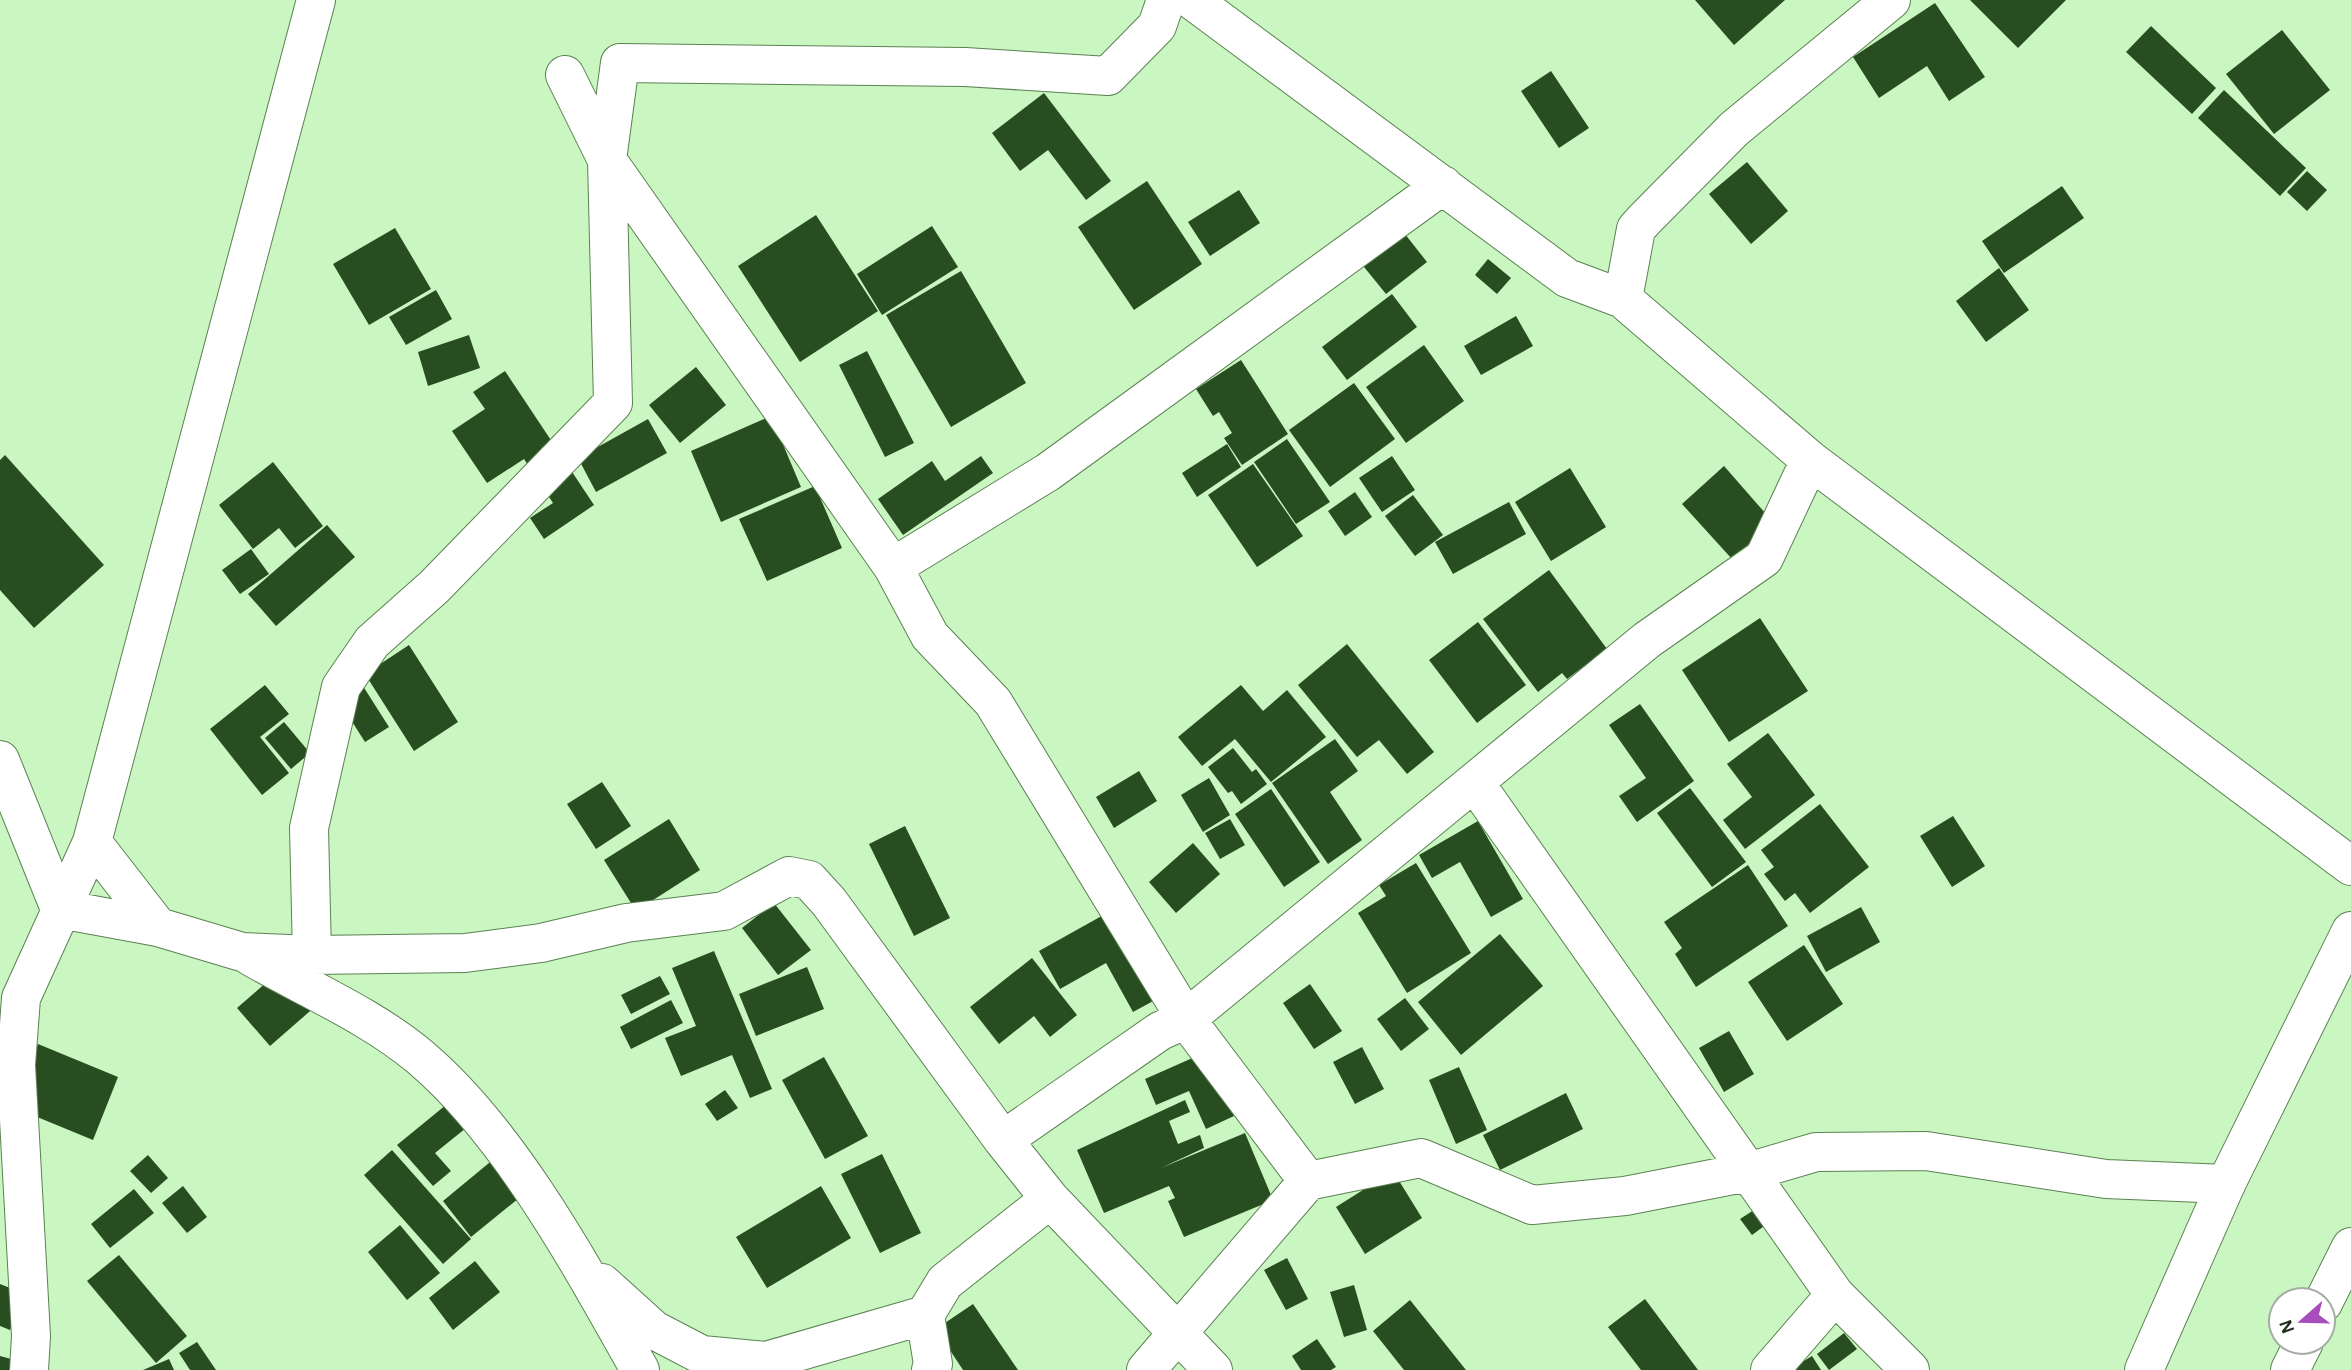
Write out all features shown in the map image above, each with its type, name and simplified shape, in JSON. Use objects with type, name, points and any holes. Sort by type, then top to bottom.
[{"type":"street","points":[[29,1370],[32,1336],[17,1052],[21,998],[92,842],[316,0]]},
{"type":"street","points":[[312,955],[309,828],[341,687],[372,642],[434,587],[613,403],[607,160],[620,63],[965,67],[1108,76],[1157,26],[1166,0]]},
{"type":"street","points":[[1192,0],[1567,278],[1623,299],[1810,460],[2351,866]]},
{"type":"street","points":[[1623,299],[1636,229],[1644,220],[1734,129],[1891,0]]},
{"type":"street","points":[[565,75],[607,160],[893,567],[930,636],[993,702],[1186,1018],[1308,1181]]},
{"type":"street","points":[[893,567],[1048,472],[1443,185]]},
{"type":"street","points":[[1003,1140],[1160,1031],[1186,1018],[1647,640],[1764,558],[1810,460]]},
{"type":"street","points":[[0,760],[60,909]]},
{"type":"street","points":[[1475,783],[1835,1295],[1910,1370]]},
{"type":"street","points":[[92,842],[158,927]]},
{"type":"street","points":[[242,952],[312,955],[465,953],[541,943],[626,923],[724,911],[789,876],[809,880],[829,902],[1003,1140],[1050,1199],[1178,1330],[1213,1370]]},
{"type":"street","points":[[60,909],[158,927],[242,952],[366,1021],[419,1057],[488,1128],[580,1263],[640,1370]]},
{"type":"street","points":[[2144,1370],[2226,1184],[2351,931]]},
{"type":"street","points":[[1146,1370],[1308,1181],[1422,1158],[1532,1205],[1625,1196],[1748,1172],[1816,1152],[1926,1151],[2106,1179],[2226,1184]]},
{"type":"street","points":[[931,1370],[933,1364],[925,1315],[945,1282],[1050,1199]]},
{"type":"street","points":[[2332,1286],[2351,1247]]},
{"type":"street","points":[[580,1263],[654,1330],[702,1355],[766,1361],[925,1315]]},
{"type":"street","points":[[1770,1370],[1835,1295]]},
{"type":"building","points":[[1695,0],[1785,0],[1734,45]]},
{"type":"building","points":[[1970,0],[2066,0],[2018,48]]},
{"type":"building","points":[[1935,3],[1985,77],[1949,101],[1927,66],[1879,98],[1853,57]]},
{"type":"building","points":[[2151,26],[2216,88],[2192,114],[2126,52]]},
{"type":"building","points":[[2282,30],[2330,90],[2274,134],[2226,74]]},
{"type":"building","points":[[1551,71],[1589,128],[1559,148],[1521,91]]},
{"type":"building","points":[[2224,90],[2306,168],[2280,196],[2198,118]]},
{"type":"building","points":[[1044,93],[1111,181],[1086,200],[1048,150],[1020,171],[992,133]]},
{"type":"building","points":[[1747,162],[1788,211],[1751,244],[1709,194]]},
{"type":"building","points":[[2307,171],[2327,190],[2307,211],[2287,192]]},
{"type":"building","points":[[1147,181],[1202,264],[1134,310],[1078,227]]},
{"type":"building","points":[[2062,186],[2084,218],[2004,273],[1982,241]]},
{"type":"building","points":[[1239,190],[1260,223],[1210,256],[1188,222]]},
{"type":"building","points":[[816,215],[878,311],[800,362],[738,266]]},
{"type":"building","points":[[932,226],[958,267],[882,315],[857,274]]},
{"type":"building","points":[[395,228],[431,289],[369,325],[333,264]]},
{"type":"building","points":[[1401,229],[1427,262],[1386,294],[1360,262]]},
{"type":"building","points":[[1488,259],[1511,278],[1497,294],[1475,275]]},
{"type":"building","points":[[1999,268],[2029,310],[1986,342],[1956,301]]},
{"type":"building","points":[[961,271],[1026,383],[951,427],[886,315]]},
{"type":"building","points":[[436,290],[452,319],[406,345],[389,317]]},
{"type":"building","points":[[1392,294],[1417,327],[1347,380],[1322,347]]},
{"type":"building","points":[[1516,316],[1533,346],[1481,375],[1464,346]]},
{"type":"building","points":[[469,335],[480,368],[428,386],[418,352]]},
{"type":"building","points":[[1424,345],[1464,401],[1406,443],[1366,387]]},
{"type":"building","points":[[867,351],[914,443],[885,457],[839,365]]},
{"type":"building","points":[[1241,360],[1288,434],[1242,465],[1224,438],[1232,433],[1219,412],[1213,416],[1196,389]]},
{"type":"building","points":[[696,367],[726,405],[680,443],[649,405]]},
{"type":"building","points":[[505,371],[594,505],[544,539],[530,518],[553,503],[524,459],[487,483],[452,431],[485,409],[473,392]]},
{"type":"building","points":[[1354,383],[1395,439],[1330,487],[1289,430]]},
{"type":"building","points":[[771,416],[801,487],[721,522],[691,451]]},
{"type":"building","points":[[648,419],[667,453],[596,492],[578,458]]},
{"type":"building","points":[[1287,439],[1330,502],[1296,524],[1254,462]]},
{"type":"building","points":[[1227,444],[1241,467],[1197,497],[1182,473]]},
{"type":"building","points":[[5,455],[104,565],[34,628],[0,590],[0,460]]},
{"type":"building","points":[[981,456],[993,473],[903,535],[878,499],[932,461],[945,481]]},
{"type":"building","points":[[1392,456],[1415,490],[1382,512],[1359,478]]},
{"type":"building","points":[[273,462],[323,526],[295,548],[279,528],[253,549],[219,505]]},
{"type":"building","points":[[1253,464],[1303,536],[1257,567],[1208,495]]},
{"type":"building","points":[[1724,466],[1773,522],[1732,559],[1682,504]]},
{"type":"building","points":[[1570,468],[1606,527],[1551,561],[1515,502]]},
{"type":"building","points":[[815,486],[842,548],[767,581],[739,519]]},
{"type":"building","points":[[1355,492],[1372,517],[1345,536],[1328,511]]},
{"type":"building","points":[[1413,495],[1443,535],[1415,556],[1385,516]]},
{"type":"building","points":[[1509,502],[1526,534],[1453,574],[1435,542]]},
{"type":"building","points":[[327,525],[355,557],[276,626],[248,594]]},
{"type":"building","points":[[251,549],[269,574],[240,594],[222,570]]},
{"type":"building","points":[[1549,570],[1607,649],[1567,679],[1562,673],[1538,692],[1483,619]]},
{"type":"building","points":[[1760,618],[1808,691],[1729,742],[1682,670]]},
{"type":"building","points":[[1478,622],[1526,685],[1477,723],[1429,660]]},
{"type":"building","points":[[1347,644],[1434,752],[1407,774],[1379,740],[1357,757],[1298,685]]},
{"type":"building","points":[[409,645],[458,722],[414,751],[365,674]]},
{"type":"building","points":[[361,683],[389,727],[365,742],[337,698]]},
{"type":"building","points":[[265,685],[289,714],[260,737],[289,773],[262,795],[210,729]]},
{"type":"building","points":[[1241,685],[1263,711],[1287,690],[1326,737],[1271,782],[1235,739],[1202,766],[1178,737]]},
{"type":"building","points":[[1640,704],[1694,781],[1637,822],[1619,796],[1646,778],[1609,725]]},
{"type":"building","points":[[284,722],[310,753],[291,769],[265,738]]},
{"type":"building","points":[[1768,733],[1815,795],[1745,849],[1723,820],[1752,797],[1727,764]]},
{"type":"building","points":[[1335,739],[1358,771],[1330,792],[1362,840],[1328,864],[1272,783]]},
{"type":"building","points":[[1233,748],[1252,772],[1256,769],[1267,784],[1241,804],[1232,791],[1228,793],[1208,767]]},
{"type":"building","points":[[1139,771],[1157,801],[1114,828],[1096,797]]},
{"type":"building","points":[[1209,778],[1230,815],[1203,832],[1181,795]]},
{"type":"building","points":[[602,782],[631,826],[596,849],[567,804]]},
{"type":"building","points":[[1690,788],[1746,862],[1712,887],[1657,813]]},
{"type":"building","points":[[1271,789],[1320,862],[1284,887],[1235,814]]},
{"type":"building","points":[[1820,804],[1869,867],[1810,913],[1795,893],[1785,901],[1764,874],[1774,867],[1761,850]]},
{"type":"building","points":[[1953,816],[1985,866],[1952,887],[1920,836]]},
{"type":"building","points":[[669,819],[700,870],[636,911],[604,860]]},
{"type":"building","points":[[1230,819],[1245,845],[1220,859],[1205,833]]},
{"type":"building","points":[[1478,821],[1523,899],[1491,917],[1460,862],[1432,878],[1419,855]]},
{"type":"building","points":[[905,826],[950,918],[914,936],[869,844]]},
{"type":"building","points":[[1193,843],[1220,874],[1176,913],[1149,882]]},
{"type":"building","points":[[1416,863],[1471,953],[1407,993],[1358,913],[1386,896],[1379,885]]},
{"type":"building","points":[[1748,865],[1788,926],[1696,987],[1675,954],[1682,948],[1664,922]]},
{"type":"building","points":[[774,903],[811,950],[778,975],[742,928]]},
{"type":"building","points":[[1861,907],[1880,942],[1826,972],[1807,936]]},
{"type":"building","points":[[1107,913],[1155,1000],[1133,1012],[1106,963],[1060,989],[1039,951]]},
{"type":"building","points":[[1500,934],[1543,986],[1461,1055],[1418,1002]]},
{"type":"building","points":[[1804,945],[1843,1004],[1787,1041],[1748,982]]},
{"type":"building","points":[[714,951],[772,1089],[750,1098],[732,1055],[681,1076],[665,1038],[696,1026],[672,968]]},
{"type":"building","points":[[1032,958],[1077,1015],[1050,1037],[1034,1016],[999,1044],[970,1007]]},
{"type":"building","points":[[284,967],[317,1005],[270,1046],[237,1008]]},
{"type":"building","points":[[807,967],[824,1009],[756,1036],[739,994]]},
{"type":"building","points":[[660,976],[670,994],[631,1014],[621,995]]},
{"type":"building","points":[[1310,984],[1342,1031],[1314,1049],[1283,1003]]},
{"type":"building","points":[[1405,998],[1429,1029],[1401,1051],[1377,1019]]},
{"type":"building","points":[[671,1000],[683,1023],[631,1049],[620,1027]]},
{"type":"building","points":[[1729,1031],[1754,1074],[1724,1092],[1699,1048]]},
{"type":"building","points":[[38,1044],[118,1077],[93,1140],[13,1107]]},
{"type":"building","points":[[1362,1047],[1384,1089],[1355,1104],[1333,1062]]},
{"type":"building","points":[[1206,1052],[1234,1116],[1206,1129],[1189,1091],[1156,1105],[1145,1079]]},
{"type":"building","points":[[824,1057],[868,1136],[825,1159],[782,1080]]},
{"type":"building","points":[[1459,1067],[1487,1130],[1456,1144],[1429,1080]]},
{"type":"building","points":[[725,1090],[738,1108],[717,1121],[705,1104]]},
{"type":"building","points":[[1566,1093],[1583,1129],[1500,1170],[1483,1135]]},
{"type":"building","points":[[452,1100],[471,1124],[435,1153],[451,1171],[433,1186],[397,1145]]},
{"type":"building","points":[[1185,1100],[1190,1112],[1169,1121],[1178,1144],[1200,1135],[1204,1148],[1161,1168],[1245,1133],[1273,1200],[1184,1237],[1168,1201],[1175,1198],[1169,1186],[1104,1213],[1077,1150]]},
{"type":"building","points":[[392,1150],[471,1239],[443,1264],[364,1175]]},
{"type":"building","points":[[882,1154],[921,1233],[880,1253],[841,1174]]},
{"type":"building","points":[[148,1155],[168,1178],[151,1193],[130,1171]]},
{"type":"building","points":[[495,1158],[524,1194],[471,1237],[443,1201]]},
{"type":"building","points":[[1393,1171],[1422,1218],[1365,1254],[1336,1207]]},
{"type":"building","points":[[183,1186],[207,1217],[187,1233],[162,1203]]},
{"type":"building","points":[[821,1186],[851,1238],[767,1288],[736,1237]]},
{"type":"building","points":[[134,1189],[154,1213],[110,1248],[91,1224]]},
{"type":"building","points":[[1757,1208],[1767,1224],[1752,1235],[1740,1219]]},
{"type":"building","points":[[400,1225],[440,1273],[407,1300],[368,1252]]},
{"type":"building","points":[[119,1255],[187,1336],[156,1363],[87,1281]]},
{"type":"building","points":[[1287,1258],[1308,1299],[1286,1310],[1264,1270]]},
{"type":"building","points":[[475,1261],[500,1292],[453,1330],[429,1298]]},
{"type":"building","points":[[0,1284],[25,1294],[10,1330],[0,1326]]},
{"type":"building","points":[[1354,1285],[1367,1330],[1344,1337],[1330,1292]]},
{"type":"building","points":[[1645,1299],[1698,1370],[1641,1370],[1608,1327]]},
{"type":"building","points":[[1410,1300],[1466,1370],[1404,1370],[1373,1331]]},
{"type":"building","points":[[973,1304],[1018,1370],[963,1370],[936,1329]]},
{"type":"building","points":[[1844,1333],[1857,1349],[1829,1370],[1817,1354]]},
{"type":"building","points":[[1317,1339],[1336,1367],[1331,1370],[1301,1370],[1292,1356]]},
{"type":"building","points":[[197,1342],[216,1370],[190,1370],[179,1353]]},
{"type":"building","points":[[0,1356],[15,1360],[12,1370],[0,1370]]},
{"type":"building","points":[[1812,1356],[1821,1370],[1789,1370]]},
{"type":"building","points":[[169,1359],[174,1370],[143,1370]]}]
